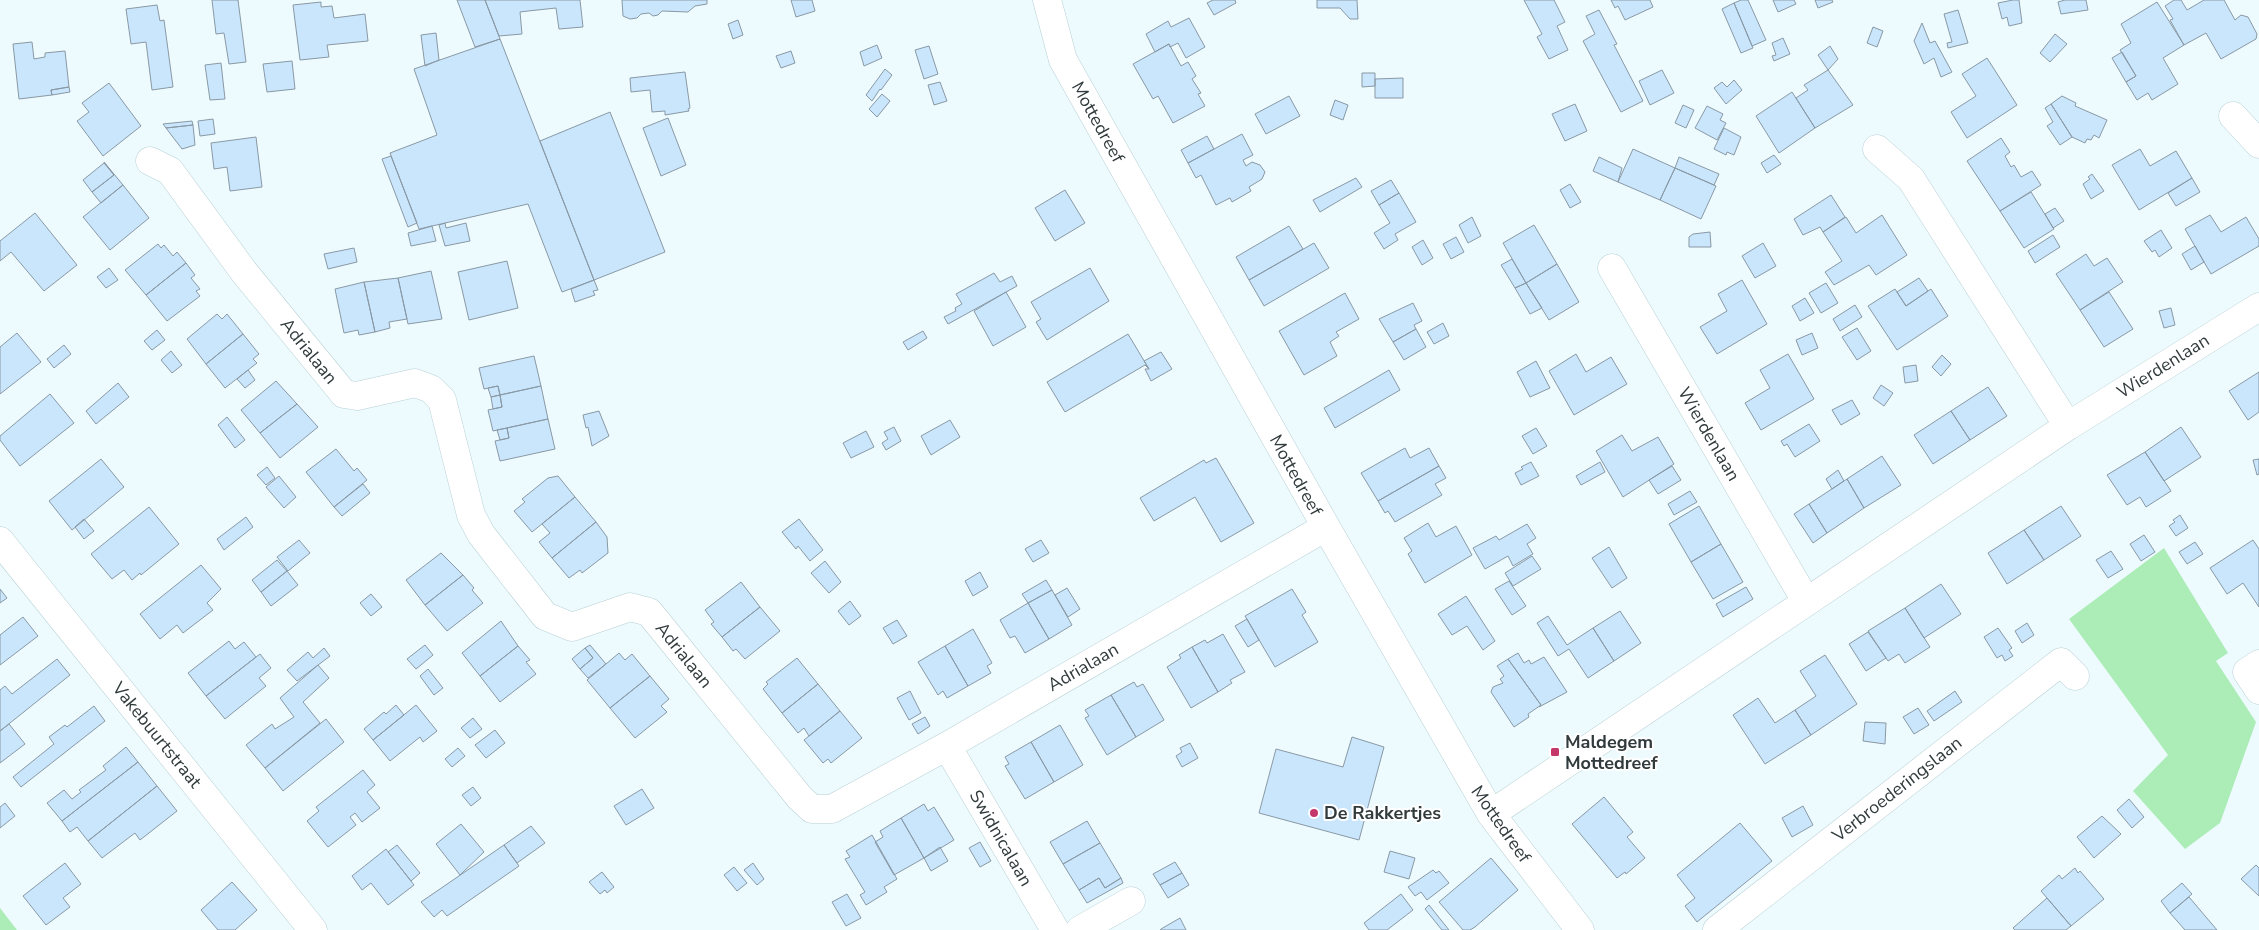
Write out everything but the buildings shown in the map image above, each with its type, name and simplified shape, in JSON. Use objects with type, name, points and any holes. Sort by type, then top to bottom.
[{"type":"street","name":"Mottedreef","points":[[1047,0],[1063,60],[1326,527],[1491,814],[1580,930]]},
{"type":"street","points":[[2233,116],[2259,144]]},
{"type":"street","points":[[1877,149],[1911,178],[2068,426]]},
{"type":"street","name":"Adrialaan","points":[[150,161],[170,170],[244,272],[344,394],[357,396],[415,383],[431,389],[442,400],[471,515],[481,534],[545,616],[572,627],[630,607],[649,612],[800,798],[812,809],[832,809],[947,746],[1326,527]]},
{"type":"street","name":"Wierdenlaan","points":[[1612,268],[1806,601]]},
{"type":"street","name":"Wierdenlaan","points":[[1491,814],[2068,426],[2259,307]]},
{"type":"street","name":"Vakebuurtstraat","points":[[0,540],[313,930]]},
{"type":"street","name":"Verbroederingslaan","points":[[1717,930],[2061,662],[2075,676]]},
{"type":"street","points":[[2259,664],[2247,672],[2259,690]]},
{"type":"street","name":"Swidnicalaan","points":[[947,746],[1055,930]]},
{"type":"street","points":[[1080,930],[1131,901]]},
{"type":"green space","points":[[2164,548],[2228,653],[2216,661],[2256,722],[2220,823],[2185,849],[2133,791],[2168,755],[2069,619]]},
{"type":"green space","points":[[0,908],[17,930],[0,930]]},
{"type":"place","name":"Maldegem Mottedreef","points":[[1555,752]]},
{"type":"place","name":"De Rakkertjes","points":[[1314,813]]}]
